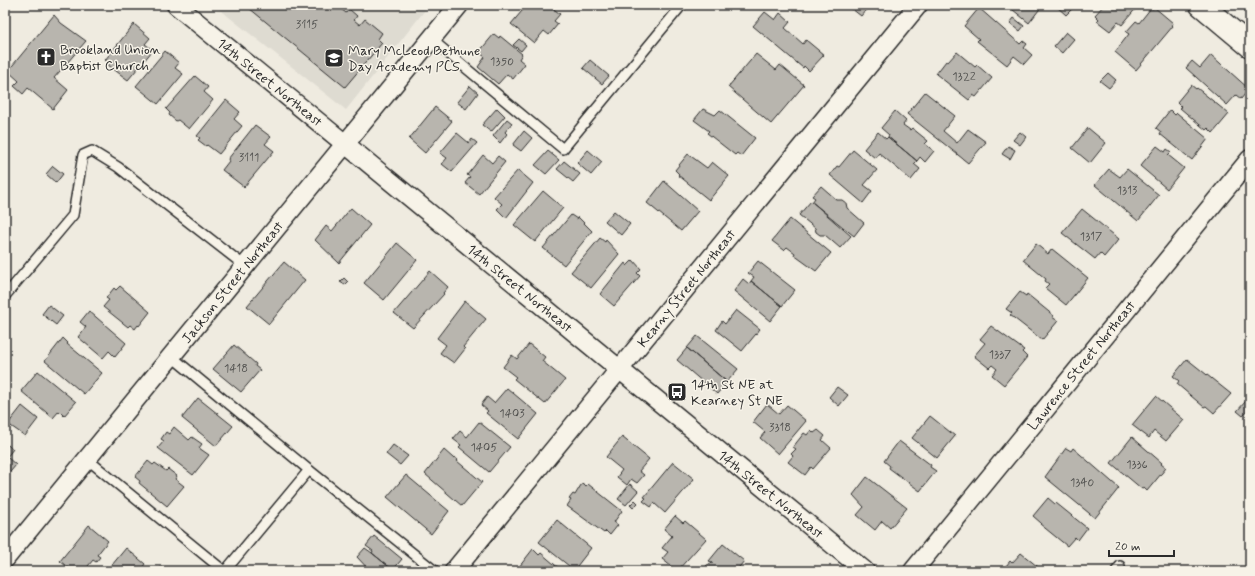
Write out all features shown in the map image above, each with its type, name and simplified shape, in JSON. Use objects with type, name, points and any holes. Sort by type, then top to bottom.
[{"type":"street","name":"14th Street Northeast","points":[[176,5],[865,571]]},
{"type":"street","name":"Jackson Street Northeast","points":[[5,559],[459,5]]},
{"type":"street","name":"Kearny Street Northeast","points":[[454,571],[918,5]]},
{"type":"street","points":[[1201,5],[1250,46]]},
{"type":"street","name":"Lawrence Street Northeast","points":[[912,571],[1250,159]]},
{"type":"street","points":[[5,565],[12,571]]},
{"type":"lane","points":[[431,39],[563,149],[682,5]]},
{"type":"lane","points":[[5,296],[73,215],[83,155],[92,151],[118,167],[245,266]]},
{"type":"lane","points":[[171,356],[308,470],[435,571]]},
{"type":"lane","points":[[87,459],[224,571],[308,470]]},
{"type":"shaded area","name":"Mary McLeod Bethune Day Academy PCS","points":[[214,5],[429,5],[346,110]]},
{"type":"building","points":[[251,5],[336,5],[346,13],[349,9],[357,16],[354,20],[360,25],[365,19],[382,33],[378,39],[382,43],[345,87],[249,8]]},
{"type":"building","points":[[527,5],[549,5],[560,14],[554,21],[558,24],[549,35],[544,31],[534,43],[511,24]]},
{"type":"building","points":[[847,5],[870,5],[861,16]]},
{"type":"building","points":[[1007,5],[1041,5],[1042,6],[1029,23]]},
{"type":"building","points":[[1104,5],[1134,5],[1137,7],[1122,25],[1118,22],[1110,31],[1097,21],[1099,19],[1095,15]]},
{"type":"building","points":[[1056,6],[1075,6],[1066,15]]},
{"type":"building","points":[[1154,7],[1173,23],[1173,26],[1136,70],[1115,52],[1129,34],[1126,32],[1136,21],[1139,23],[1151,8],[1153,9]]},
{"type":"building","points":[[979,8],[1020,44],[1023,41],[1027,44],[1024,48],[1032,55],[1024,64],[1014,56],[1007,65],[977,41],[979,39],[964,26]]},
{"type":"building","points":[[765,12],[775,20],[780,13],[790,22],[785,28],[803,44],[806,40],[824,55],[809,71],[804,66],[803,68],[753,26]]},
{"type":"building","name":"Brookland Union Baptist Church","points":[[54,15],[61,23],[86,41],[54,78],[68,90],[53,109],[28,88],[23,94],[14,86],[19,81],[8,71]]},
{"type":"building","points":[[1014,18],[1024,26],[1020,31],[1010,23]]},
{"type":"building","points":[[134,24],[150,38],[145,44],[153,50],[128,80],[108,65],[109,63],[105,60]]},
{"type":"building","points":[[1066,32],[1074,39],[1062,53],[1054,46]]},
{"type":"building","points":[[494,34],[499,38],[500,36],[522,54],[519,59],[525,64],[513,79],[507,74],[498,84],[478,67],[485,57],[479,52]]},
{"type":"building","points":[[519,39],[526,45],[521,51],[513,45]]},
{"type":"building","points":[[165,51],[179,63],[175,68],[183,74],[158,104],[136,86]]},
{"type":"building","points":[[957,52],[975,67],[977,65],[992,78],[976,97],[973,95],[969,100],[936,74],[946,61],[948,62]]},
{"type":"building","points":[[756,54],[776,70],[780,65],[804,85],[771,124],[728,87]]},
{"type":"building","points":[[1211,55],[1249,89],[1241,99],[1236,95],[1227,105],[1186,68],[1192,61],[1200,68]]},
{"type":"building","points":[[590,60],[609,76],[602,84],[583,68]]},
{"type":"building","points":[[1108,73],[1116,80],[1109,88],[1100,81]]},
{"type":"building","points":[[195,76],[208,87],[204,92],[213,100],[189,129],[169,115],[170,113],[166,109]]},
{"type":"building","points":[[1191,85],[1196,89],[1197,88],[1229,114],[1213,133],[1208,128],[1206,130],[1180,108],[1182,107],[1177,102]]},
{"type":"building","points":[[470,86],[478,93],[466,109],[457,102]]},
{"type":"building","points":[[925,92],[955,116],[943,131],[957,143],[968,129],[986,142],[968,163],[907,114]]},
{"type":"building","points":[[226,100],[240,112],[234,119],[242,126],[219,154],[198,140],[200,138],[197,136]]},
{"type":"building","points":[[435,107],[452,121],[425,153],[409,139]]},
{"type":"building","points":[[497,108],[505,116],[491,132],[482,125]]},
{"type":"building","points":[[703,109],[715,115],[720,110],[755,138],[741,156],[737,153],[735,155],[707,133],[709,131],[694,120]]},
{"type":"building","points":[[1170,110],[1175,115],[1177,113],[1208,139],[1192,160],[1160,134],[1161,132],[1156,128]]},
{"type":"building","points":[[895,111],[906,121],[903,125],[910,130],[912,128],[928,141],[925,144],[934,151],[925,162],[920,157],[917,161],[888,137],[889,135],[881,128]]},
{"type":"building","points":[[507,119],[512,123],[505,132],[507,134],[500,143],[493,136]]},
{"type":"building","points":[[255,125],[271,137],[265,144],[274,151],[244,187],[222,170],[229,161],[228,159]]},
{"type":"building","points":[[1088,128],[1106,143],[1090,163],[1072,148]]},
{"type":"building","points":[[524,131],[532,138],[521,151],[513,145]]},
{"type":"building","points":[[878,132],[886,139],[888,137],[917,161],[914,164],[920,169],[911,180],[879,153],[875,158],[864,149]]},
{"type":"building","points":[[1020,132],[1026,137],[1020,145],[1013,140]]},
{"type":"building","points":[[457,133],[469,143],[472,139],[477,143],[452,172],[442,164],[447,158],[440,153]]},
{"type":"building","points":[[1008,146],[1015,150],[1010,159],[1002,154]]},
{"type":"building","points":[[1157,146],[1165,152],[1167,149],[1171,152],[1168,155],[1184,168],[1167,189],[1140,166]]},
{"type":"building","points":[[588,150],[602,162],[591,175],[577,163]]},
{"type":"building","points":[[853,150],[877,170],[864,185],[872,191],[863,203],[830,175],[837,166],[839,167]]},
{"type":"building","points":[[548,151],[559,160],[546,174],[535,165]]},
{"type":"building","points":[[688,154],[707,168],[712,162],[729,176],[709,200],[678,175],[679,174],[675,170]]},
{"type":"building","points":[[483,155],[492,163],[498,156],[505,162],[479,194],[465,183],[470,177],[467,175]]},
{"type":"building","points":[[564,161],[580,174],[573,182],[557,169]]},
{"type":"building","points":[[53,166],[63,174],[56,183],[46,174]]},
{"type":"building","points":[[1109,169],[1120,177],[1127,169],[1159,195],[1138,221],[1095,185]]},
{"type":"building","points":[[518,170],[533,183],[506,218],[497,209],[502,204],[494,197]]},
{"type":"building","points":[[664,181],[698,211],[681,231],[647,203]]},
{"type":"building","points":[[821,186],[837,200],[842,200],[846,203],[847,208],[864,223],[854,236],[812,202],[815,198],[812,196]]},
{"type":"building","points":[[543,191],[563,208],[535,242],[514,225]]},
{"type":"building","points":[[811,201],[851,236],[840,248],[825,235],[820,235],[816,232],[815,228],[799,215]]},
{"type":"building","points":[[351,208],[370,225],[339,263],[315,240],[326,226],[332,231]]},
{"type":"building","points":[[1082,209],[1119,239],[1104,257],[1100,253],[1095,259],[1062,233]]},
{"type":"building","points":[[614,211],[630,224],[621,235],[605,221]]},
{"type":"building","points":[[571,215],[577,219],[578,217],[592,231],[564,265],[543,248]]},
{"type":"building","points":[[790,219],[831,253],[816,271],[794,255],[795,253],[787,247],[784,250],[772,241]]},
{"type":"building","points":[[600,238],[605,242],[606,240],[619,254],[591,288],[571,272]]},
{"type":"building","points":[[397,243],[417,260],[384,300],[364,283]]},
{"type":"building","points":[[1036,244],[1048,254],[1052,249],[1088,278],[1066,305],[1045,288],[1049,284],[1045,281],[1046,279],[1023,260]]},
{"type":"building","points":[[633,260],[641,269],[637,273],[640,276],[614,306],[600,294],[625,263],[627,266]]},
{"type":"building","points":[[758,261],[795,290],[782,306],[751,281],[754,277],[748,273]]},
{"type":"building","points":[[284,262],[305,280],[269,324],[247,306]]},
{"type":"building","points":[[430,271],[448,287],[443,293],[444,294],[413,328],[394,313]]},
{"type":"building","points":[[344,278],[348,282],[345,285],[340,282]]},
{"type":"building","points":[[743,279],[749,284],[751,281],[782,306],[770,321],[734,291]]},
{"type":"building","points":[[120,286],[150,312],[135,329],[130,325],[128,327],[103,307],[109,300],[106,298],[114,288],[116,290]]},
{"type":"building","points":[[1020,292],[1026,296],[1027,294],[1058,321],[1042,340],[1010,315],[1012,313],[1006,309]]},
{"type":"building","points":[[465,301],[486,319],[463,347],[465,349],[454,363],[440,353],[446,345],[437,338]]},
{"type":"building","points":[[49,305],[63,316],[56,325],[42,314]]},
{"type":"building","points":[[736,310],[760,329],[742,351],[716,330],[722,321],[725,324]]},
{"type":"building","points":[[89,311],[126,343],[115,357],[109,351],[103,358],[78,337],[86,327],[80,322]]},
{"type":"building","points":[[991,326],[1024,350],[1022,352],[1027,357],[1004,385],[992,375],[997,369],[992,365],[989,368],[974,356],[985,343],[980,339]]},
{"type":"building","points":[[697,336],[738,369],[727,382],[687,348]]},
{"type":"building","points":[[63,338],[68,343],[67,344],[102,373],[84,394],[45,361]]},
{"type":"building","points":[[529,344],[545,357],[542,361],[565,380],[545,404],[514,379],[516,377],[503,367],[512,355],[517,359]]},
{"type":"building","points":[[234,345],[256,364],[255,366],[260,370],[241,392],[213,369]]},
{"type":"building","points":[[687,348],[727,382],[717,394],[677,360]]},
{"type":"building","points":[[1187,359],[1231,394],[1214,413],[1206,406],[1204,407],[1177,384],[1179,381],[1173,376]]},
{"type":"building","points":[[38,371],[76,402],[64,416],[59,411],[53,418],[21,391]]},
{"type":"building","points":[[837,387],[848,395],[839,406],[829,397]]},
{"type":"building","points":[[507,388],[538,414],[518,439],[486,413],[488,411],[481,405],[487,397],[494,403]]},
{"type":"building","points":[[1156,396],[1184,420],[1166,441],[1154,431],[1149,438],[1132,425]]},
{"type":"building","points":[[198,398],[233,426],[216,446],[182,418]]},
{"type":"building","points":[[1246,401],[1250,404],[1250,409],[1243,416],[1237,411]]},
{"type":"building","points":[[767,404],[779,414],[787,405],[806,421],[778,454],[760,438],[765,432],[753,422]]},
{"type":"building","points":[[22,406],[38,419],[25,436],[8,424]]},
{"type":"building","points":[[930,416],[955,436],[937,458],[912,438]]},
{"type":"building","points":[[479,422],[510,447],[489,472],[459,447],[461,445],[453,439],[460,431],[467,437]]},
{"type":"building","points":[[174,427],[189,440],[192,437],[202,444],[199,448],[209,455],[193,475],[158,448],[164,441],[161,439],[166,432],[169,434]]},
{"type":"building","points":[[811,430],[814,433],[818,430],[825,436],[822,440],[831,448],[813,469],[811,467],[805,475],[788,462],[793,456],[791,454],[796,449],[793,447],[804,433],[807,435]]},
{"type":"building","points":[[622,437],[649,459],[639,471],[644,475],[637,483],[631,479],[627,485],[617,477],[622,470],[606,457]]},
{"type":"building","points":[[1132,437],[1166,468],[1147,491],[1144,488],[1142,489],[1111,463]]},
{"type":"building","points":[[899,441],[931,465],[930,467],[936,471],[920,491],[889,468],[890,466],[884,461]]},
{"type":"building","points":[[5,443],[13,449],[7,457],[16,465],[5,478]]},
{"type":"building","points":[[393,445],[408,456],[400,465],[386,454]]},
{"type":"building","points":[[1066,448],[1071,451],[1073,448],[1119,488],[1095,518],[1045,477]]},
{"type":"building","points":[[444,450],[453,458],[454,457],[458,460],[457,461],[482,482],[462,506],[425,474]]},
{"type":"building","points":[[148,461],[153,465],[155,463],[166,471],[168,469],[177,476],[175,479],[184,486],[167,506],[139,483],[140,481],[135,477]]},
{"type":"building","points":[[673,462],[694,479],[665,513],[654,503],[651,507],[643,501],[646,498],[644,497]]},
{"type":"building","points":[[406,475],[449,511],[431,534],[387,497]]},
{"type":"building","points":[[867,477],[907,508],[890,528],[882,521],[875,530],[857,515],[864,507],[853,495]]},
{"type":"building","points":[[584,484],[586,486],[588,484],[622,511],[614,522],[618,525],[610,535],[606,531],[604,533],[567,506],[571,500],[569,499],[573,494],[575,495],[581,485]]},
{"type":"building","points":[[630,484],[638,491],[626,505],[618,499]]},
{"type":"building","points":[[1048,498],[1087,528],[1078,540],[1075,537],[1067,546],[1040,524],[1041,523],[1033,516]]},
{"type":"building","points":[[635,500],[638,503],[633,508],[630,505]]},
{"type":"building","points":[[675,516],[683,523],[685,521],[706,539],[677,571],[662,559],[668,552],[662,548],[672,536],[664,529]]},
{"type":"building","points":[[557,520],[591,548],[574,570],[539,542]]},
{"type":"building","points":[[89,525],[108,541],[97,555],[100,557],[96,562],[93,560],[84,571],[72,571],[60,561]]},
{"type":"building","points":[[374,536],[402,559],[393,570],[372,553],[373,551],[366,546]]},
{"type":"building","points":[[723,544],[744,561],[736,571],[703,571],[707,565],[713,563],[709,561]]},
{"type":"building","points":[[126,548],[145,564],[140,571],[107,571]]},
{"type":"building","points":[[365,548],[393,570],[370,571],[357,557]]},
{"type":"building","points":[[533,549],[539,555],[541,553],[561,570],[524,571],[519,567]]},
{"type":"building","points":[[1021,553],[1043,571],[1002,571],[1010,561],[1012,563]]},
{"type":"building","points":[[161,567],[166,571],[157,571]]},
{"type":"place","name":"Brookland Union Baptist Church","points":[[46,57]]},
{"type":"place","name":"Mary McLeod Bethune Day Academy PCS","points":[[334,58]]},
{"type":"place","name":"14th St NE at Kearney St NE","points":[[677,392]]}]
